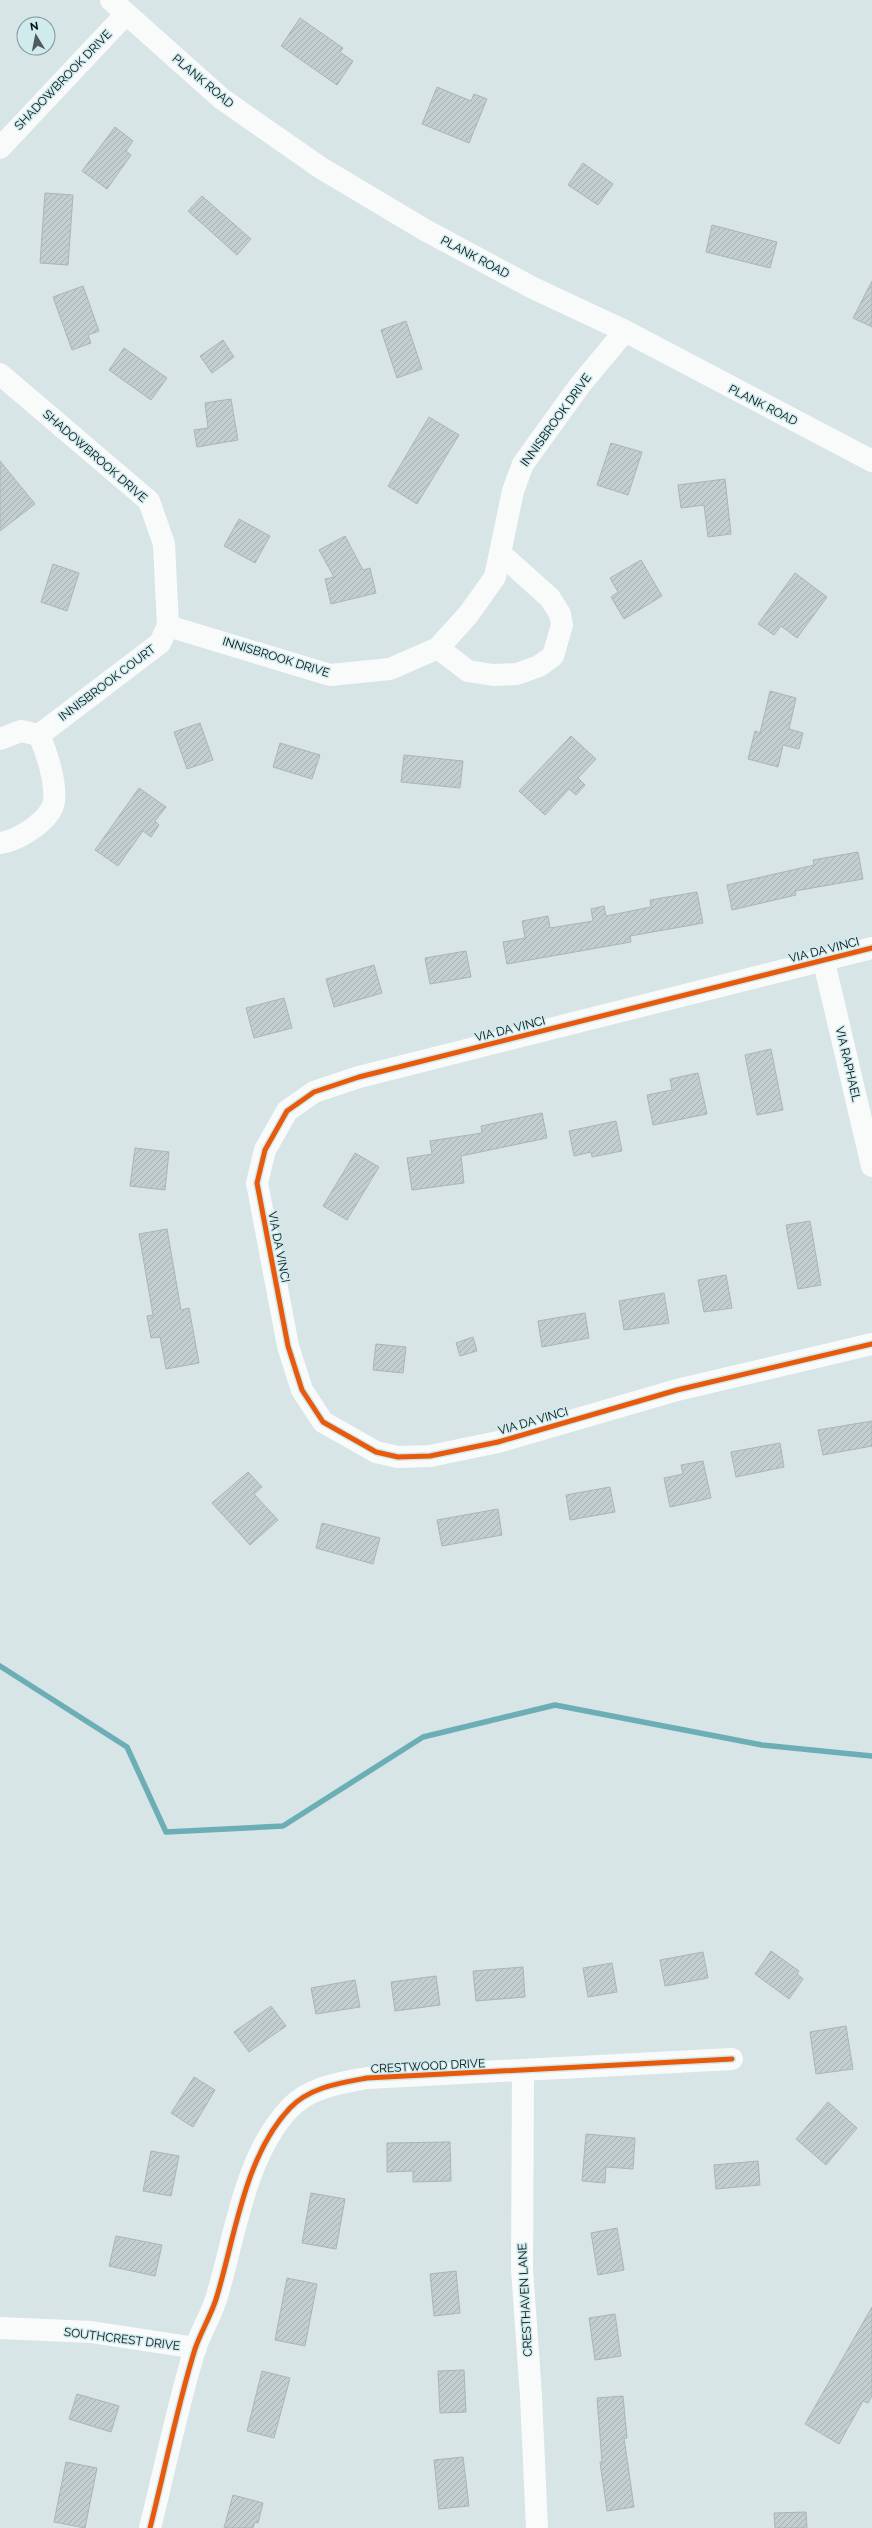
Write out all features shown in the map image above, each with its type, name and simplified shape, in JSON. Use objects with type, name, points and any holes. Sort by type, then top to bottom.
[{"type":"street","name":"SHADOWBROOK DRIVE","points":[[0,148],[119,7]]},
{"type":"street","name":"PLANK ROAD","points":[[119,7],[222,99],[321,168],[425,230],[533,288],[625,331],[872,461]]},
{"type":"street","name":"INNISBROOK DRIVE","points":[[168,626],[330,675],[390,669],[438,648],[468,615],[495,577],[513,491],[523,464],[580,385],[625,331]]},
{"type":"street","name":"SHADOWBROOK DRIVE","points":[[0,374],[149,501],[164,544],[168,626]]},
{"type":"street","points":[[438,648],[468,671],[493,675],[517,674],[539,666],[553,656],[562,625],[560,614],[550,598],[500,553]]},
{"type":"street","name":"INNISBROOK COURT","points":[[39,735],[160,643],[168,626]]},
{"type":"street","points":[[0,739],[21,731],[39,735],[44,746],[50,771],[54,802],[43,820],[30,830],[10,842],[0,843]]},
{"type":"street","name":"VIA DA VINCI","points":[[872,948],[824,962],[359,1078],[314,1092],[284,1115],[265,1150],[257,1182],[288,1346],[302,1390],[323,1422],[376,1452],[398,1457],[430,1456],[498,1442],[677,1390],[872,1344]]},
{"type":"street","name":"VIA RAPHAEL","points":[[824,962],[872,1166]]},
{"type":"street","name":"CRESTWOOD DRIVE","points":[[150,2528],[196,2348],[216,2298],[246,2190],[258,2159],[279,2121],[290,2107],[309,2094],[332,2084],[367,2078],[732,2059]]},
{"type":"street","name":"CRESTHAVEN LANE","points":[[523,2071],[522,2268],[531,2396],[536,2528]]},
{"type":"street","name":"SOUTHCREST DRIVE","points":[[0,2328],[91,2332],[196,2348]]},
{"type":"building","points":[[300,18],[343,48],[340,52],[353,61],[337,85],[281,46]]},
{"type":"building","points":[[437,87],[471,101],[474,94],[487,99],[469,143],[422,124]]},
{"type":"building","points":[[115,127],[133,141],[126,151],[131,155],[107,189],[82,171]]},
{"type":"building","points":[[583,163],[613,184],[598,205],[568,185]]},
{"type":"building","points":[[45,193],[73,195],[68,265],[40,263]]},
{"type":"building","points":[[202,196],[251,239],[237,255],[188,211]]},
{"type":"building","points":[[712,225],[777,242],[770,268],[706,252]]},
{"type":"building","points":[[872,281],[872,327],[853,318]]},
{"type":"building","points":[[83,286],[99,331],[88,335],[91,343],[72,350],[53,297]]},
{"type":"building","points":[[406,321],[422,369],[397,378],[381,330]]},
{"type":"building","points":[[223,340],[234,357],[212,373],[200,356]]},
{"type":"building","points":[[124,348],[167,378],[151,400],[109,370]]},
{"type":"building","points":[[231,399],[238,440],[197,447],[194,430],[208,428],[205,403]]},
{"type":"building","points":[[429,417],[459,435],[417,504],[388,486]]},
{"type":"building","points":[[611,443],[642,452],[628,495],[597,485]]},
{"type":"building","points":[[0,461],[35,504],[0,531]]},
{"type":"building","points":[[725,479],[731,534],[708,537],[704,505],[681,508],[678,485]]},
{"type":"building","points":[[239,519],[270,536],[255,563],[224,546]]},
{"type":"building","points":[[345,536],[363,570],[370,568],[376,593],[331,604],[325,579],[334,577],[319,550]]},
{"type":"building","points":[[641,560],[662,596],[624,619],[611,597],[618,592],[610,578]]},
{"type":"building","points":[[53,564],[79,573],[67,611],[41,602]]},
{"type":"building","points":[[795,573],[827,597],[797,638],[781,626],[774,635],[758,624]]},
{"type":"building","points":[[770,691],[796,698],[789,729],[803,733],[799,749],[783,745],[778,767],[748,759],[755,731],[760,733]]},
{"type":"building","points":[[200,723],[213,760],[187,769],[174,732]]},
{"type":"building","points":[[571,736],[596,759],[578,778],[585,785],[576,795],[569,789],[545,815],[519,791]]},
{"type":"building","points":[[280,743],[320,755],[312,779],[273,767]]},
{"type":"building","points":[[404,755],[463,761],[460,788],[401,782]]},
{"type":"building","points":[[139,788],[166,807],[155,821],[159,825],[151,837],[143,831],[118,866],[95,850]]},
{"type":"building","points":[[858,852],[863,879],[795,891],[796,895],[732,910],[727,885],[814,865],[813,860]]},
{"type":"building","points":[[697,892],[703,923],[630,936],[631,942],[507,964],[503,942],[525,938],[522,921],[548,916],[550,928],[593,921],[591,909],[604,906],[606,916],[651,907],[650,900]]},
{"type":"building","points":[[466,951],[471,977],[430,984],[425,958]]},
{"type":"building","points":[[374,965],[382,993],[334,1007],[326,979]]},
{"type":"building","points":[[284,998],[292,1028],[254,1038],[246,1008]]},
{"type":"building","points":[[771,1049],[783,1110],[757,1115],[745,1055]]},
{"type":"building","points":[[698,1073],[707,1114],[653,1125],[647,1095],[672,1090],[670,1079]]},
{"type":"building","points":[[542,1113],[547,1138],[461,1156],[464,1183],[412,1190],[407,1158],[432,1154],[430,1141],[482,1133],[481,1126]]},
{"type":"building","points":[[616,1121],[622,1151],[592,1157],[591,1152],[574,1156],[569,1131]]},
{"type":"building","points":[[135,1148],[169,1152],[165,1190],[130,1186]]},
{"type":"building","points":[[355,1153],[379,1167],[347,1220],[323,1206]]},
{"type":"building","points":[[810,1221],[821,1285],[798,1289],[786,1225]]},
{"type":"building","points":[[167,1229],[181,1310],[189,1308],[199,1363],[166,1369],[160,1337],[151,1338],[147,1316],[153,1315],[139,1234]]},
{"type":"building","points":[[726,1275],[732,1308],[704,1312],[698,1280]]},
{"type":"building","points":[[664,1293],[669,1323],[624,1330],[619,1301]]},
{"type":"building","points":[[585,1313],[589,1338],[542,1347],[538,1321]]},
{"type":"building","points":[[473,1337],[477,1351],[460,1356],[456,1343]]},
{"type":"building","points":[[376,1344],[406,1347],[403,1373],[373,1370]]},
{"type":"building","points":[[872,1421],[872,1446],[823,1455],[818,1430]]},
{"type":"building","points":[[780,1443],[784,1467],[736,1477],[731,1452]]},
{"type":"building","points":[[703,1461],[711,1498],[670,1507],[664,1478],[683,1474],[681,1465]]},
{"type":"building","points":[[248,1472],[262,1487],[254,1494],[278,1520],[250,1545],[212,1503]]},
{"type":"building","points":[[610,1487],[615,1512],[570,1520],[566,1495]]},
{"type":"building","points":[[498,1509],[502,1535],[442,1546],[437,1520]]},
{"type":"building","points":[[322,1523],[380,1538],[373,1564],[316,1548]]},
{"type":"building","points":[[771,1951],[799,1971],[797,1974],[803,1979],[789,1999],[755,1974]]},
{"type":"building","points":[[703,1952],[708,1978],[665,1986],[660,1960]]},
{"type":"building","points":[[612,1963],[617,1992],[588,1997],[583,1968]]},
{"type":"building","points":[[523,1967],[525,1997],[476,2001],[473,1971]]},
{"type":"building","points":[[436,1976],[440,2005],[395,2011],[391,1982]]},
{"type":"building","points":[[355,1980],[360,2007],[316,2014],[311,1988]]},
{"type":"building","points":[[271,2006],[286,2026],[249,2052],[234,2032]]},
{"type":"building","points":[[846,2026],[853,2069],[816,2074],[810,2032]]},
{"type":"building","points":[[194,2077],[215,2090],[193,2127],[171,2113]]},
{"type":"building","points":[[828,2102],[857,2128],[826,2165],[796,2139]]},
{"type":"building","points":[[586,2134],[635,2138],[633,2169],[606,2167],[605,2183],[582,2181]]},
{"type":"building","points":[[450,2142],[451,2181],[413,2182],[413,2171],[387,2172],[387,2143]]},
{"type":"building","points":[[151,2151],[179,2156],[171,2196],[143,2191]]},
{"type":"building","points":[[758,2161],[760,2185],[716,2189],[714,2165]]},
{"type":"building","points":[[311,2193],[345,2199],[336,2249],[302,2243]]},
{"type":"building","points":[[617,2228],[624,2270],[598,2275],[591,2233]]},
{"type":"building","points":[[116,2236],[162,2245],[155,2276],[109,2266]]},
{"type":"building","points":[[456,2271],[460,2313],[434,2316],[430,2274]]},
{"type":"building","points":[[287,2278],[317,2284],[305,2346],[275,2340]]},
{"type":"building","points":[[872,2307],[872,2396],[868,2403],[863,2401],[839,2444],[805,2424]]},
{"type":"building","points":[[615,2314],[621,2356],[595,2360],[589,2318]]},
{"type":"building","points":[[464,2370],[466,2412],[440,2413],[438,2371]]},
{"type":"building","points":[[262,2371],[290,2378],[274,2438],[247,2431]]},
{"type":"building","points":[[77,2394],[119,2406],[111,2432],[69,2419]]},
{"type":"building","points":[[623,2396],[627,2438],[624,2438],[634,2507],[607,2511],[600,2462],[602,2462],[597,2398]]},
{"type":"building","points":[[463,2457],[469,2506],[439,2509],[434,2460]]},
{"type":"building","points":[[66,2462],[97,2468],[85,2528],[54,2522]]},
{"type":"building","points":[[233,2495],[263,2503],[258,2523],[255,2522],[253,2528],[224,2528]]},
{"type":"building","points":[[806,2512],[807,2528],[775,2528],[774,2513]]},
{"type":"waterway","points":[[0,1666],[127,1747],[166,1832],[283,1826],[423,1737],[555,1705],[762,1745],[872,1756]]},
{"type":"cycle path","points":[[872,948],[359,1077],[314,1092],[287,1111],[265,1150],[257,1183],[288,1346],[302,1390],[323,1422],[376,1452],[398,1457],[430,1456],[498,1442],[677,1390],[872,1344]]},
{"type":"cycle path","points":[[150,2528],[195,2349],[215,2303],[243,2197],[262,2149],[275,2127],[290,2108],[298,2101],[307,2095],[326,2087],[367,2078],[732,2059]]}]
